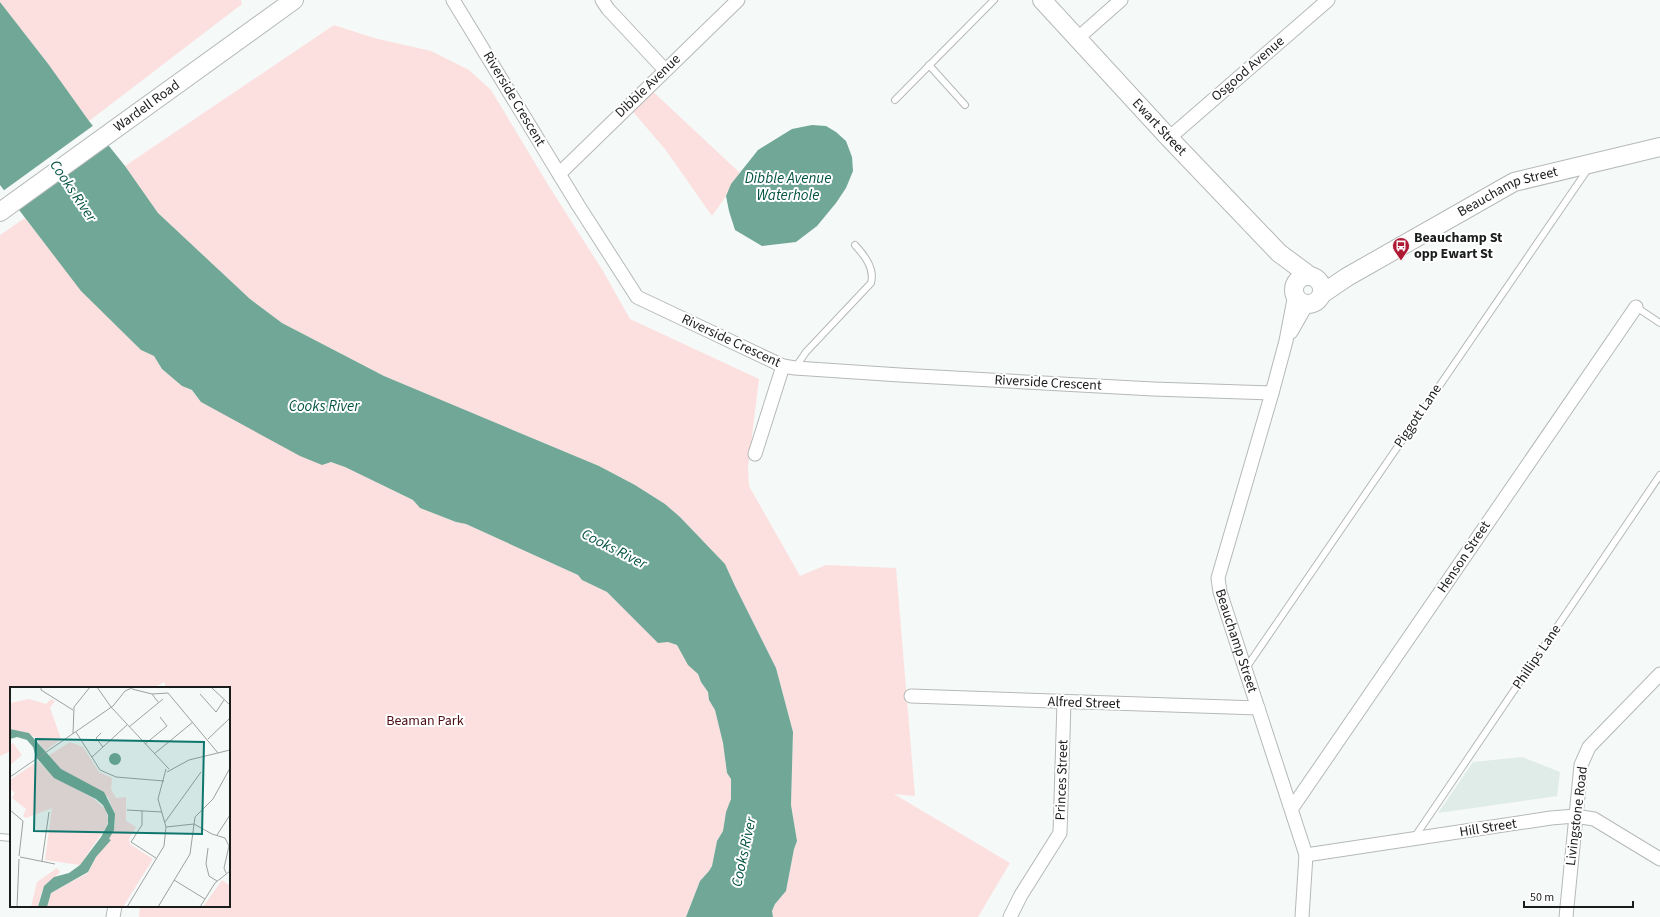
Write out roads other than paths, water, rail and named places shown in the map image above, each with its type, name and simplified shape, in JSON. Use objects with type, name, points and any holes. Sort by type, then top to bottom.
[{"type":"street","name":"Wardell Road","points":[[3,210],[294,0]]},
{"type":"street","name":"Riverside Crescent","points":[[454,0],[559,174],[637,297],[789,367],[900,375],[1138,388],[1272,393]]},
{"type":"street","points":[[602,0],[608,9],[665,70]]},
{"type":"street","name":"Dibble Avenue","points":[[559,174],[738,0]]},
{"type":"street","name":"Ewart Street","points":[[1042,0],[1169,138],[1280,253],[1308,288]]},
{"type":"street","points":[[1078,38],[1121,0]]},
{"type":"street","name":"Osgood Avenue","points":[[1169,138],[1328,0]]},
{"type":"street","name":"Beauchamp Street","points":[[1302,917],[1306,855],[1292,808],[1220,592],[1218,578],[1286,341],[1308,288],[1347,277],[1514,182],[1660,147]]},
{"type":"street","name":"Henson Street","points":[[1292,808],[1636,307]]},
{"type":"street","points":[[755,454],[789,367]]},
{"type":"street","name":"Livingstone Road","points":[[1566,917],[1581,765],[1589,747],[1660,674]]},
{"type":"street","name":"Alfred Street","points":[[910,696],[1258,708]]},
{"type":"street","name":"Princes Street","points":[[1010,917],[1021,895],[1060,833],[1064,702]]},
{"type":"street","name":"Hill Street","points":[[1306,855],[1551,818],[1575,816],[1594,819],[1660,859]]},
{"type":"street","points":[[113,917],[115,907]]},
{"type":"lane","points":[[895,100],[994,0]]},
{"type":"lane","points":[[929,65],[965,105]]},
{"type":"lane","name":"Piggott Lane","points":[[1245,669],[1592,163]]},
{"type":"lane","points":[[789,367],[806,352],[871,282],[872,273],[866,259],[855,245]]},
{"type":"lane","points":[[1636,307],[1660,323]]},
{"type":"lane","name":"Phillips Lane","points":[[1413,840],[1660,475]]},
{"type":"lane","points":[[0,837],[10,838]]},
{"type":"water","name":"Cooks River","points":[[0,2],[49,65],[89,121],[125,166],[158,213],[250,299],[282,323],[384,376],[599,466],[635,485],[665,504],[680,517],[725,564],[776,668],[793,732],[791,805],[797,841],[794,849],[786,891],[775,904],[772,911],[773,917],[686,917],[700,881],[712,866],[717,841],[723,831],[726,812],[731,799],[731,779],[727,773],[723,743],[715,710],[709,700],[708,692],[701,682],[698,674],[688,665],[677,645],[668,642],[658,643],[607,592],[582,580],[578,575],[466,524],[456,522],[420,508],[413,500],[345,467],[331,462],[322,465],[300,456],[201,402],[192,390],[182,386],[162,369],[154,356],[141,350],[81,291],[0,185]]},
{"type":"water","name":"Dibble Avenue Waterhole","points":[[812,125],[826,126],[846,141],[852,157],[853,171],[846,188],[817,226],[796,242],[762,246],[735,230],[726,196],[731,184],[758,150],[792,129]]},
{"type":"place","name":"Beauchamp St opp Ewart St","points":[[1401,261]]},
{"type":"park label","name":"Beaman Park","points":[[425,721]]}]
